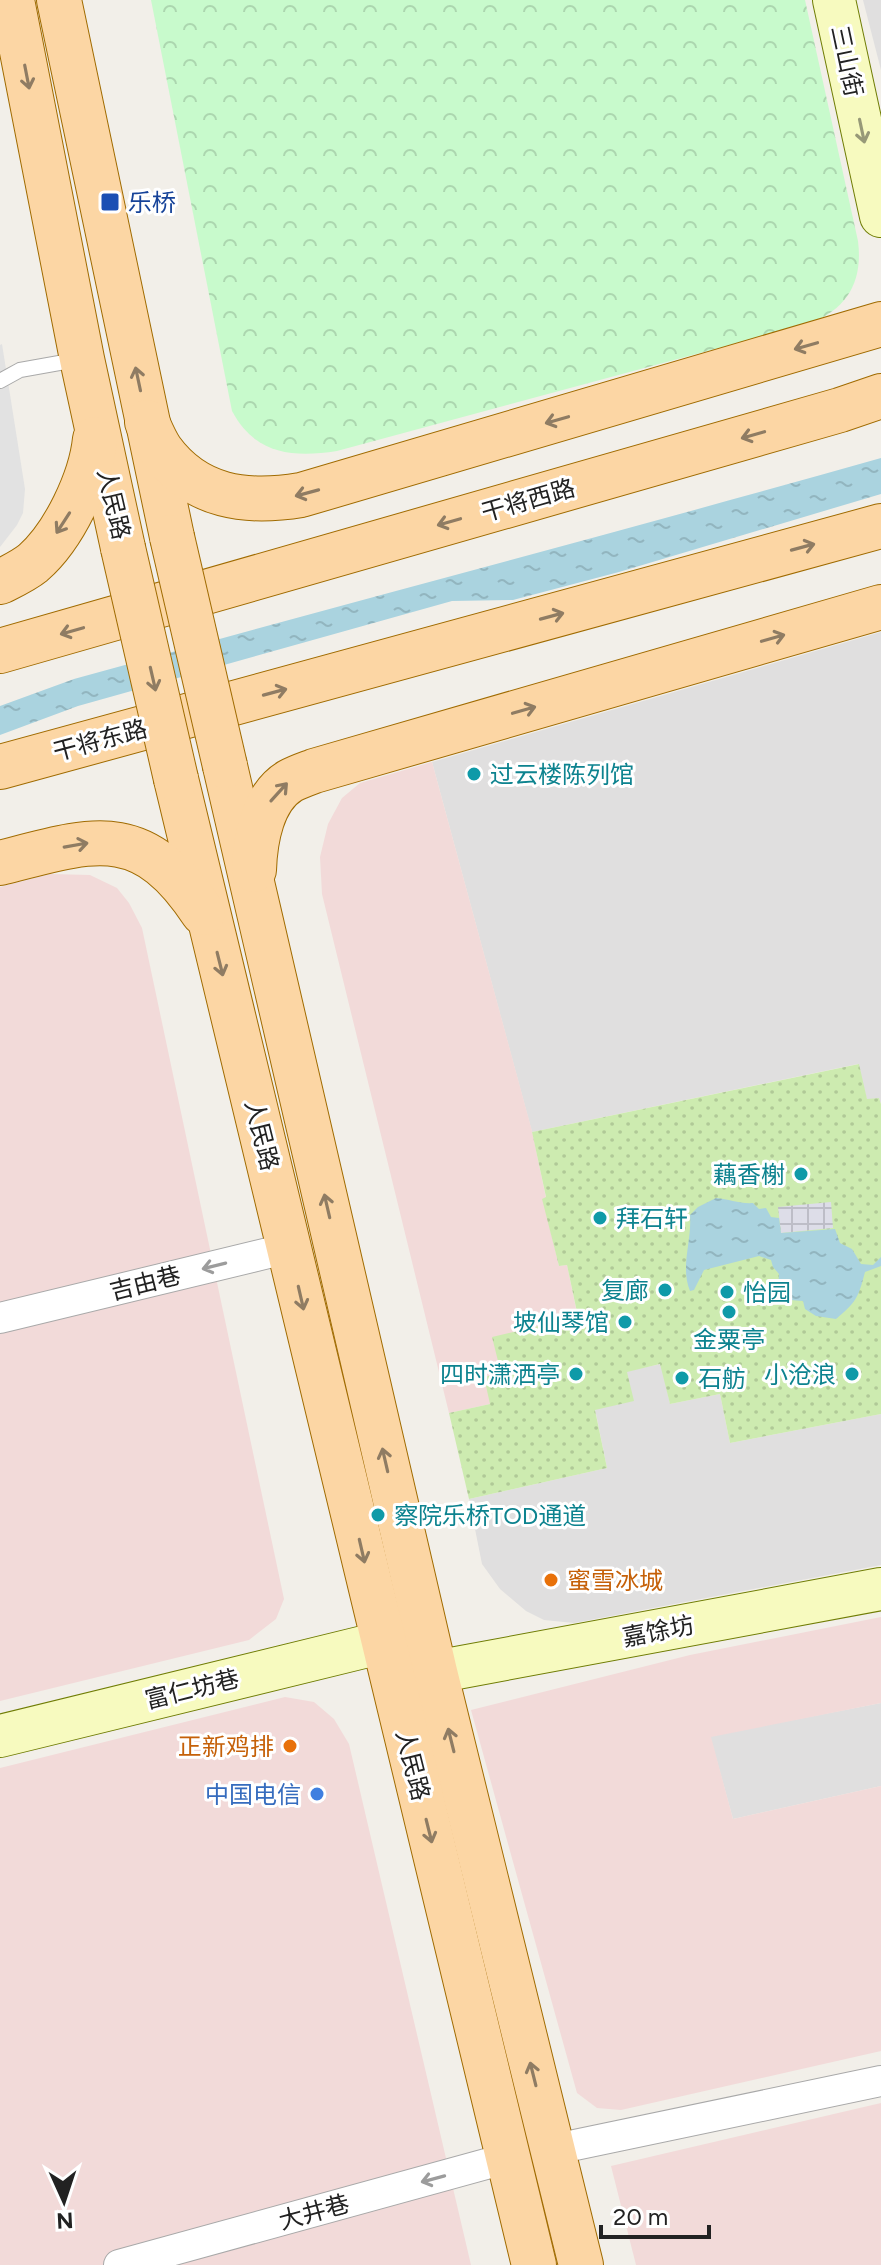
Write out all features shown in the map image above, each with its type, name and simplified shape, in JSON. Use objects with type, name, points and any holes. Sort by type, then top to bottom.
[{"type":"main road","name":"人民路","points":[[12,0],[82,359],[176,779],[534,2265]]},
{"type":"main road","name":"人民路","points":[[59,0],[172,537],[435,1672],[581,2265]]},
{"type":"main road","points":[[147,422],[166,456],[200,484],[233,497],[275,499],[317,491],[881,324]]},
{"type":"main road","name":"干将西路","points":[[0,651],[881,396]]},
{"type":"main road","points":[[0,582],[22,572],[34,562],[74,506],[91,465],[97,424]]},
{"type":"main road","name":"干将东路","points":[[0,767],[881,526]]},
{"type":"main road","points":[[254,892],[257,841],[262,822],[271,800],[288,782],[314,771],[881,607]]},
{"type":"main road","points":[[0,863],[85,843],[127,847],[151,857],[177,877],[209,922]]},
{"type":"street","name":"三山街","points":[[834,0],[881,216]]},
{"type":"street","name":"吉由巷","points":[[0,1318],[289,1248]]},
{"type":"street","name":"嘉馀坊","points":[[435,1672],[881,1589]]},
{"type":"street","name":"富仁坊巷","points":[[0,1736],[384,1642]]},
{"type":"street","points":[[551,2150],[881,2081]]},
{"type":"street","name":"大井巷","points":[[119,2265],[508,2158]]},
{"type":"lane","points":[[0,381],[20,370],[82,359]]},
{"type":"shaded area","points":[[863,0],[881,0],[881,70]]},
{"type":"shaded area","points":[[0,345],[25,489],[23,513],[0,547]]},
{"type":"shaded area","points":[[881,632],[881,1104],[879,1098],[867,1100],[858,1064],[532,1132],[432,762]]},
{"type":"shaded area","points":[[432,762],[532,1131],[546,1198],[543,1199],[559,1266],[567,1265],[578,1318],[501,1373],[490,1404],[449,1413],[322,894],[320,857],[328,824],[342,798],[360,783]]},
{"type":"shaded area","points":[[50,874],[90,875],[117,888],[142,928],[284,1599],[276,1619],[249,1640],[0,1701],[0,887]]},
{"type":"shaded area","points":[[831,1202],[833,1228],[781,1233],[778,1207]]},
{"type":"shaded area","points":[[661,1364],[670,1404],[720,1394],[730,1443],[881,1414],[881,1565],[574,1623],[544,1620],[526,1611],[500,1589],[482,1564],[469,1499],[607,1468],[595,1409],[627,1371]]},
{"type":"shaded area","points":[[881,1617],[881,1703],[711,1737],[733,1819],[881,1786],[881,2051],[621,2110],[597,2108],[577,2093],[471,1710],[690,1655]]},
{"type":"shaded area","points":[[285,1697],[314,1702],[334,1719],[349,1744],[471,2265],[0,2265],[0,1768]]},
{"type":"shaded area","points":[[881,1703],[881,1786],[733,1819],[710,1736]]},
{"type":"shaded area","points":[[881,2103],[881,2265],[636,2265],[611,2166]]},
{"type":"green space","points":[[151,0],[805,0],[858,241],[855,281],[835,309],[811,323],[337,451],[305,454],[276,450],[252,436],[232,411]]},
{"type":"green space","name":"怡园","points":[[859,1064],[867,1099],[879,1098],[881,1104],[881,1414],[730,1443],[720,1394],[670,1404],[660,1364],[627,1372],[634,1401],[595,1410],[607,1468],[469,1499],[449,1413],[490,1404],[484,1377],[501,1373],[492,1337],[578,1317],[567,1265],[559,1266],[542,1199],[546,1197],[532,1132]]},
{"type":"water","points":[[881,458],[881,494],[619,572],[513,600],[452,601],[78,706],[0,735],[0,706],[74,679]]},
{"type":"water","points":[[716,1198],[766,1208],[771,1217],[779,1218],[781,1233],[835,1229],[840,1243],[852,1249],[861,1264],[873,1265],[881,1257],[881,1266],[865,1272],[855,1299],[836,1319],[816,1316],[805,1309],[803,1301],[790,1300],[778,1289],[779,1274],[771,1260],[759,1256],[704,1270],[694,1290],[690,1291],[686,1263],[690,1215]]},
{"type":"place","name":"乐桥","points":[[110,202]]},
{"type":"place","name":"过云楼陈列馆","points":[[474,774]]},
{"type":"place","name":"藕香榭","points":[[801,1174]]},
{"type":"place","name":"拜石轩","points":[[600,1218]]},
{"type":"place","name":"复廊","points":[[665,1290]]},
{"type":"place","name":"怡园","points":[[727,1292]]},
{"type":"place","name":"金粟亭","points":[[729,1312]]},
{"type":"place","name":"坡仙琴馆","points":[[625,1322]]},
{"type":"place","name":"四时潇洒亭","points":[[576,1374]]},
{"type":"place","name":"小沧浪","points":[[852,1374]]},
{"type":"place","name":"石舫","points":[[682,1378]]},
{"type":"place","name":"察院乐桥TOD通道","points":[[378,1515]]},
{"type":"place","name":"蜜雪冰城","points":[[551,1580]]},
{"type":"place","name":"正新鸡排","points":[[290,1746]]},
{"type":"place","name":"中国电信","points":[[317,1794]]}]
